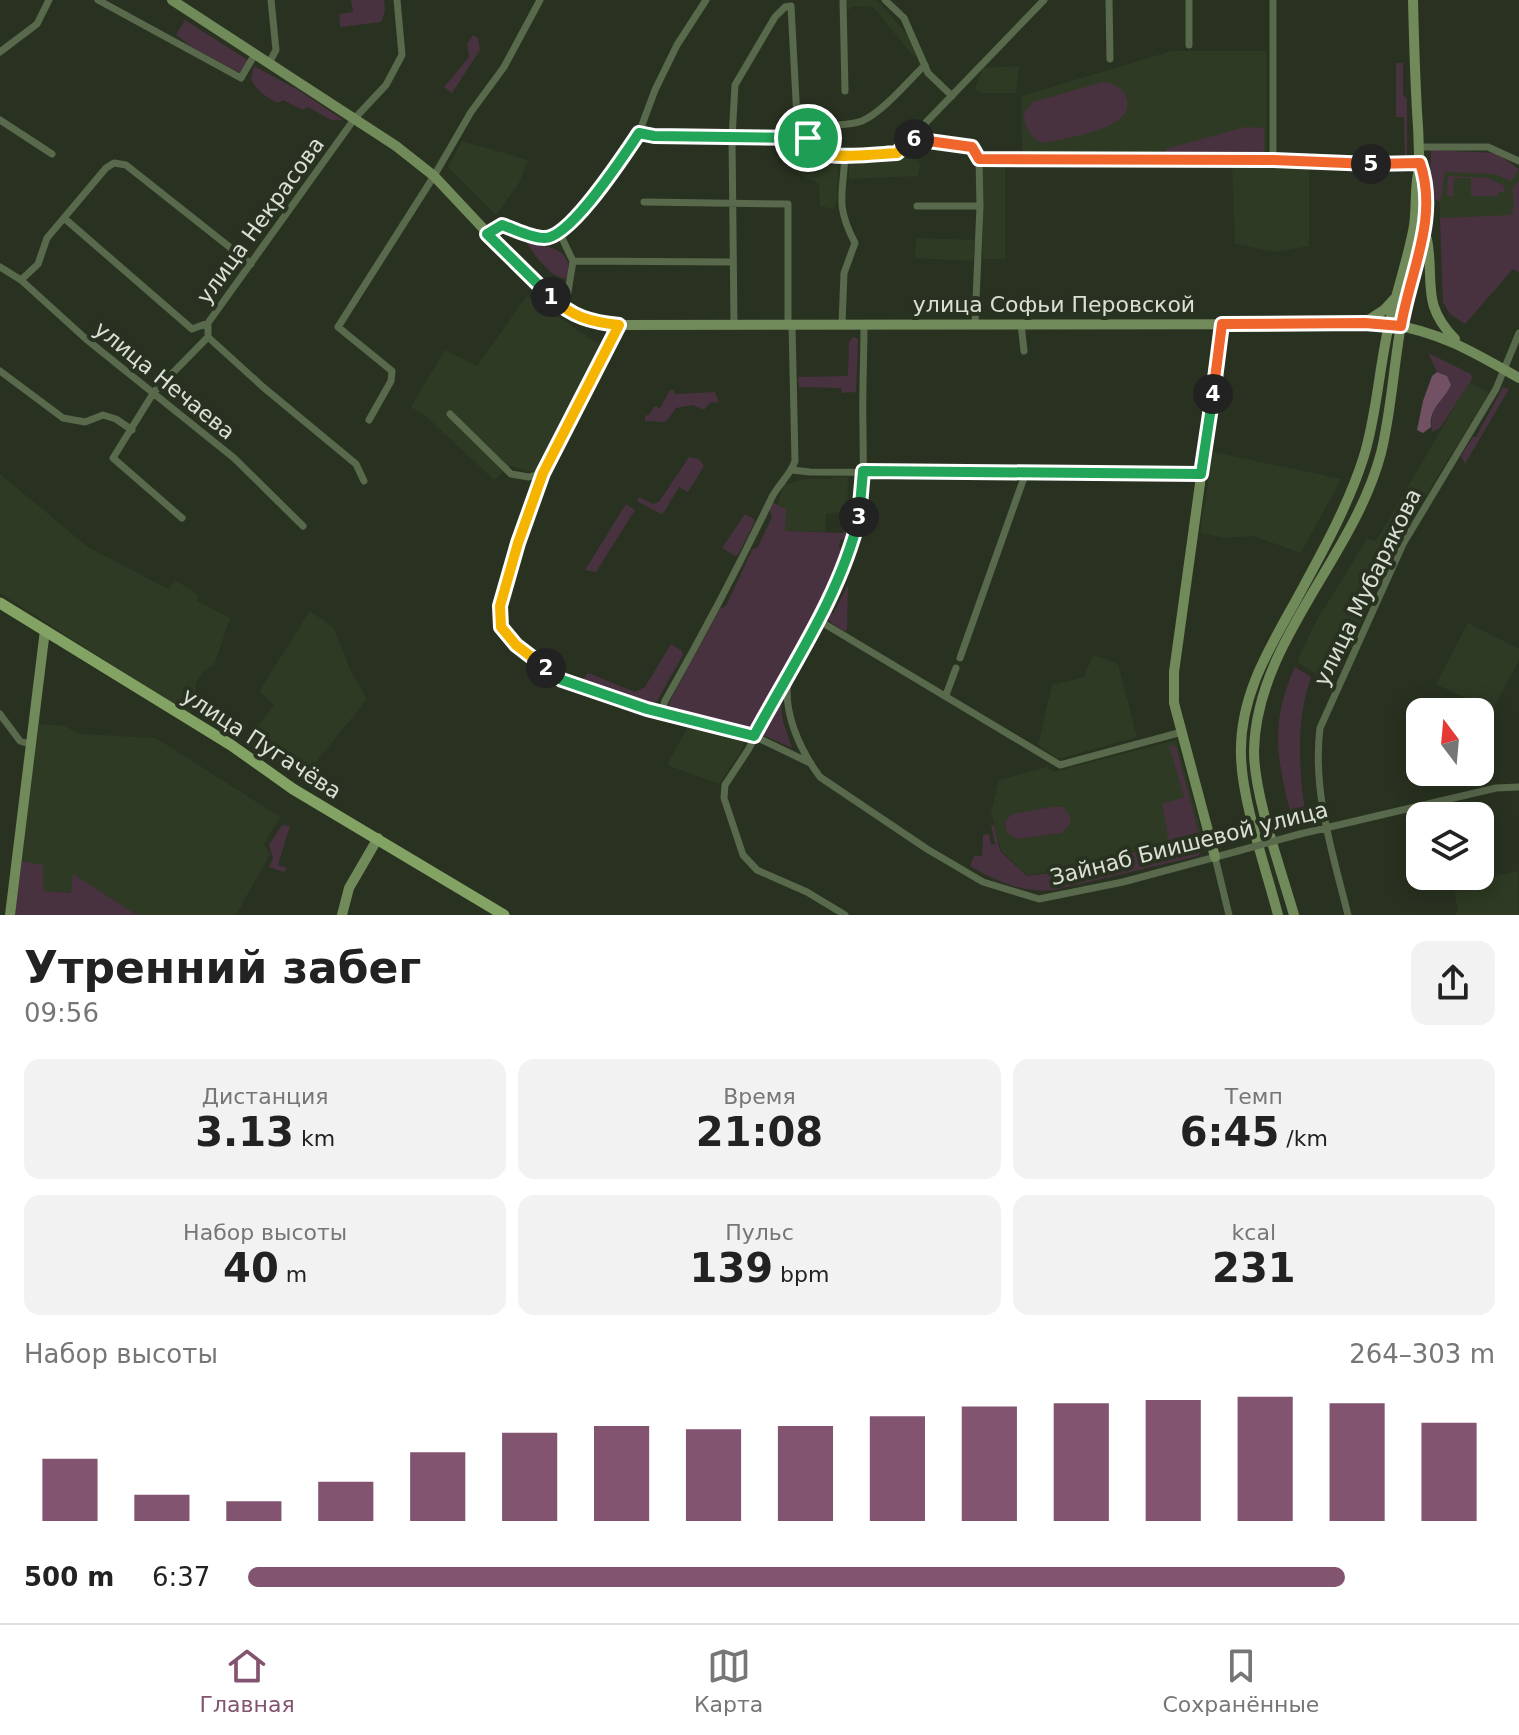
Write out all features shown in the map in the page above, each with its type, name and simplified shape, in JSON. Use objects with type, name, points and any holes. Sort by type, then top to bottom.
[{"type":"main road","points":[[172,0],[355,118],[434,176],[565,311]]},
{"type":"main road","points":[[1413,0],[1420,163],[1425,178],[1425,229],[1433,308],[1443,327],[1463,346]]},
{"type":"main road","points":[[1278,915],[1244,787],[1240,758],[1245,705],[1255,677],[1319,558],[1352,488],[1374,417],[1389,324],[1414,230],[1416,178],[1420,163]]},
{"type":"main road","points":[[1294,915],[1258,782],[1254,754],[1256,727],[1266,685],[1369,487],[1380,455],[1401,326],[1425,229]]},
{"type":"main road","points":[[1365,323],[1396,297]]},
{"type":"main road","name":"улица Софьи Перовской","points":[[565,311],[594,322],[619,325],[1389,324],[1432,333],[1463,346],[1519,378]]},
{"type":"main road","points":[[1215,857],[1174,703],[1174,672],[1222,324]]},
{"type":"main road","name":"улица Пугачёва","points":[[0,603],[231,745],[293,789],[504,915]]},
{"type":"main road","points":[[10,915],[45,630]]},
{"type":"main road","points":[[342,915],[349,888],[378,838]]},
{"type":"street","points":[[0,52],[37,24],[49,0]]},
{"type":"street","points":[[98,0],[241,78],[255,54]]},
{"type":"street","points":[[269,63],[276,50],[271,0]]},
{"type":"street","name":"улица Некрасова","points":[[182,518],[113,458],[154,392],[208,337],[208,323],[355,118],[386,85],[402,55],[397,0]]},
{"type":"street","points":[[369,420],[391,381],[392,371],[338,327],[471,112],[504,67],[540,0]]},
{"type":"street","points":[[487,234],[502,225],[544,238],[560,234],[605,183],[639,133],[677,45],[706,0]]},
{"type":"street","points":[[843,0],[845,91]]},
{"type":"street","points":[[885,0],[904,18],[928,73],[952,96]]},
{"type":"street","points":[[925,65],[877,111],[862,121],[811,129],[808,138],[812,148],[819,153],[845,155],[897,153],[1044,0]]},
{"type":"street","points":[[1109,0],[1110,59]]},
{"type":"street","points":[[1189,0],[1189,45]]},
{"type":"street","points":[[1273,0],[1273,160]]},
{"type":"street","points":[[734,325],[732,137],[735,85],[775,17],[788,3]]},
{"type":"street","points":[[788,3],[798,138]]},
{"type":"street","points":[[0,120],[52,154]]},
{"type":"street","points":[[639,133],[654,136],[808,138]]},
{"type":"street","points":[[910,139],[972,147],[979,159],[975,324]]},
{"type":"street","points":[[1419,147],[1488,147],[1519,161]]},
{"type":"street","points":[[842,324],[844,273],[855,243],[840,206],[845,155]]},
{"type":"street","points":[[979,159],[1420,163]]},
{"type":"street","points":[[21,280],[38,264],[47,238],[106,168],[114,163],[126,165],[251,264]]},
{"type":"street","points":[[644,202],[788,204],[795,461],[792,470],[779,483],[745,555],[661,713]]},
{"type":"street","points":[[917,206],[980,206]]},
{"type":"street","points":[[64,218],[192,329],[208,323]]},
{"type":"street","points":[[560,234],[573,261],[565,311]]},
{"type":"street","points":[[573,261],[732,262]]},
{"type":"street","name":"улица Нечаева","points":[[0,267],[21,280],[86,339],[234,458],[303,526]]},
{"type":"street","points":[[1021,324],[1024,351]]},
{"type":"street","points":[[450,414],[511,474],[529,477],[543,473],[619,325]]},
{"type":"street","name":"Зайнаб Биишевой улица","points":[[864,325],[863,471],[859,519],[849,552],[789,676],[790,710],[797,736],[810,763],[828,783],[983,882],[1039,899],[1100,888],[1326,827],[1496,788],[1519,787]]},
{"type":"street","name":"улица Мубарякова","points":[[1348,915],[1321,806],[1318,743],[1323,717],[1403,544],[1496,389],[1519,333]]},
{"type":"street","points":[[208,337],[356,464],[364,481]]},
{"type":"street","points":[[0,371],[63,418],[85,422],[103,415],[116,419],[132,430]]},
{"type":"street","points":[[792,470],[1201,474]]},
{"type":"street","points":[[960,658],[1026,472]]},
{"type":"street","name":"Зайнаб Биишевой улица","points":[[543,473],[506,579],[500,606],[501,627],[516,645],[562,680],[661,713],[754,736],[810,763]]},
{"type":"street","points":[[818,620],[1060,765],[1182,732]]},
{"type":"street","points":[[946,695],[956,668]]},
{"type":"street","points":[[789,676],[725,785],[724,798],[743,855],[757,870],[807,892],[845,915]]},
{"type":"street","points":[[0,714],[20,741],[32,745]]},
{"type":"street","points":[[1215,857],[1229,915]]},
{"type":"shaded area","points":[[351,0],[384,0],[385,11],[381,22],[340,27],[339,14],[353,12]]},
{"type":"shaded area","points":[[846,0],[877,0],[911,39],[918,52],[914,57],[873,7],[853,6],[848,10]]},
{"type":"shaded area","points":[[185,20],[249,61],[240,73],[176,35]]},
{"type":"shaded area","points":[[473,35],[478,38],[480,50],[452,93],[444,87],[469,57],[467,44]]},
{"type":"shaded area","points":[[1172,51],[1266,51],[1266,155],[1022,154],[1021,96]]},
{"type":"shaded area","points":[[1396,63],[1403,63],[1403,95],[1407,99],[1407,159],[1404,117],[1396,117]]},
{"type":"shaded area","points":[[254,66],[300,91],[343,120],[331,120],[308,107],[303,110],[283,100],[278,103],[259,90],[251,79]]},
{"type":"shaded area","points":[[1019,66],[1016,93],[981,93],[975,89],[983,68]]},
{"type":"shaded area","points":[[1103,82],[1118,87],[1127,100],[1127,110],[1110,125],[1045,143],[1029,132],[1024,113],[1033,102]]},
{"type":"shaded area","points":[[1245,127],[1264,128],[1264,156],[1166,153],[1166,149]]},
{"type":"shaded area","points":[[462,141],[528,160],[519,183],[496,215],[448,167]]},
{"type":"shaded area","points":[[787,141],[798,141],[814,155],[838,157],[837,201],[833,209],[820,206],[819,184],[791,170]]},
{"type":"shaded area","points":[[1431,150],[1496,153],[1519,169],[1511,181],[1495,174],[1445,172],[1440,202],[1430,196]]},
{"type":"shaded area","points":[[914,152],[920,166],[918,176],[849,179],[849,158]]},
{"type":"shaded area","points":[[1438,152],[1490,155],[1519,171],[1519,262],[1465,324],[1450,314],[1443,302]]},
{"type":"shaded area","points":[[1005,163],[1005,259],[983,259],[982,164]]},
{"type":"shaded area","points":[[1232,164],[1309,165],[1309,246],[1276,252],[1235,244]]},
{"type":"shaded area","points":[[1448,176],[1488,178],[1504,186],[1505,192],[1498,192],[1498,196],[1471,196],[1471,178],[1454,178],[1453,196],[1447,196]]},
{"type":"shaded area","points":[[1519,181],[1519,272],[1513,269],[1465,324],[1450,314],[1443,302],[1440,218],[1512,215],[1512,188]]},
{"type":"shaded area","points":[[916,238],[975,240],[973,261],[915,258]]},
{"type":"shaded area","points":[[527,243],[559,251],[567,262],[566,279],[549,270]]},
{"type":"shaded area","points":[[527,296],[600,345],[603,354],[536,473],[510,466],[494,480],[427,417],[411,407],[445,350],[477,366]]},
{"type":"shaded area","points":[[853,337],[858,339],[856,392],[842,393],[841,388],[799,387],[798,377],[848,376],[849,342]]},
{"type":"shaded area","points":[[1428,353],[1471,374],[1472,379],[1440,428],[1432,432],[1434,410],[1447,376],[1437,372]]},
{"type":"shaded area","points":[[1437,372],[1447,376],[1451,385],[1434,409],[1431,427],[1423,433],[1417,430],[1423,401],[1432,376]]},
{"type":"shaded area","points":[[1469,382],[1489,393],[1393,549],[1364,616],[1328,682],[1297,662],[1314,625],[1367,539],[1376,541]]},
{"type":"shaded area","points":[[1503,387],[1509,389],[1465,464],[1461,456],[1476,437]]},
{"type":"shaded area","points":[[670,390],[674,390],[675,394],[715,392],[719,402],[710,403],[704,410],[692,405],[676,408],[666,422],[645,421],[645,416],[654,406],[660,408]]},
{"type":"shaded area","points":[[1213,452],[1341,479],[1301,553],[1253,536],[1224,538],[1200,533]]},
{"type":"shaded area","points":[[689,457],[699,459],[704,466],[688,492],[679,487],[661,514],[637,501],[639,497],[653,504],[659,502]]},
{"type":"shaded area","points":[[0,474],[88,547],[168,589],[175,580],[199,595],[197,601],[230,618],[215,663],[202,673],[196,683],[195,705],[190,715],[0,593]]},
{"type":"shaded area","points":[[848,477],[847,511],[826,514],[825,532],[784,531],[786,510],[778,504],[783,485],[805,479]]},
{"type":"shaded area","points":[[772,502],[786,509],[785,531],[843,533],[847,523],[851,523],[847,537],[840,540],[839,547],[843,553],[825,595],[754,726],[743,728],[675,712],[669,705],[670,701],[720,609],[726,606],[752,550],[758,547],[772,517],[769,508]]},
{"type":"shaded area","points":[[626,504],[635,510],[596,572],[585,570]]},
{"type":"shaded area","points":[[745,514],[754,519],[754,523],[735,556],[722,548]]},
{"type":"shaded area","points":[[848,585],[845,632],[825,618],[828,613],[833,614]]},
{"type":"shaded area","points":[[310,611],[334,628],[351,672],[367,699],[303,778],[246,742],[274,705],[259,691]]},
{"type":"shaded area","points":[[1468,623],[1519,649],[1519,660],[1494,707],[1494,698],[1465,698],[1436,684]]},
{"type":"shaded area","points":[[671,644],[683,655],[653,704],[631,700],[581,682],[588,673],[635,692],[645,687]]},
{"type":"shaded area","points":[[1093,655],[1118,664],[1137,737],[1058,759],[1038,745],[1052,685],[1084,677]]},
{"type":"shaded area","points":[[1295,667],[1311,677],[1302,712],[1300,747],[1306,819],[1293,823],[1278,745],[1281,708]]},
{"type":"shaded area","points":[[780,697],[783,721],[792,748],[763,735],[761,729]]},
{"type":"shaded area","points":[[39,724],[64,726],[81,734],[156,738],[280,817],[264,844],[270,854],[236,915],[137,915],[74,875],[71,893],[43,891],[22,861]]},
{"type":"shaded area","points":[[688,727],[744,742],[719,784],[667,765]]},
{"type":"shaded area","points":[[1176,740],[1202,833],[1060,871],[1027,875],[1001,851],[991,812],[999,780],[1047,767],[1054,772]]},
{"type":"shaded area","points":[[1169,745],[1176,747],[1203,849],[1198,856],[1054,890],[1031,890],[1010,885],[970,866],[974,856],[982,856],[983,835],[989,834],[991,845],[995,844],[991,825],[994,825],[1000,851],[1027,876],[1060,872],[1165,844],[1168,835],[1162,804],[1184,797]]},
{"type":"shaded area","points":[[1063,807],[1070,816],[1070,824],[1061,833],[1017,839],[1007,833],[1005,822],[1012,814]]},
{"type":"shaded area","points":[[282,825],[290,826],[278,865],[287,868],[284,872],[269,867],[273,858],[269,845]]},
{"type":"shaded area","points":[[22,861],[43,865],[43,891],[71,893],[73,874],[137,915],[15,915]]},
{"type":"shaded area","points":[[1518,871],[1519,915],[1455,915],[1458,909],[1454,890],[1494,890],[1494,877]]},
{"type":"route","points":[[639,133],[654,136],[808,138],[812,148],[819,153],[845,155],[897,153],[910,139],[972,147],[979,159],[1420,163],[1425,178],[1425,229],[1401,326],[1365,323],[1222,324],[1201,474],[863,471],[859,519],[840,575],[789,676],[754,736],[661,713],[562,680],[516,645],[501,627],[500,606],[506,579],[543,473],[619,325],[594,322],[565,311],[487,234],[502,225],[544,238],[560,234],[605,183],[639,133]]}]
